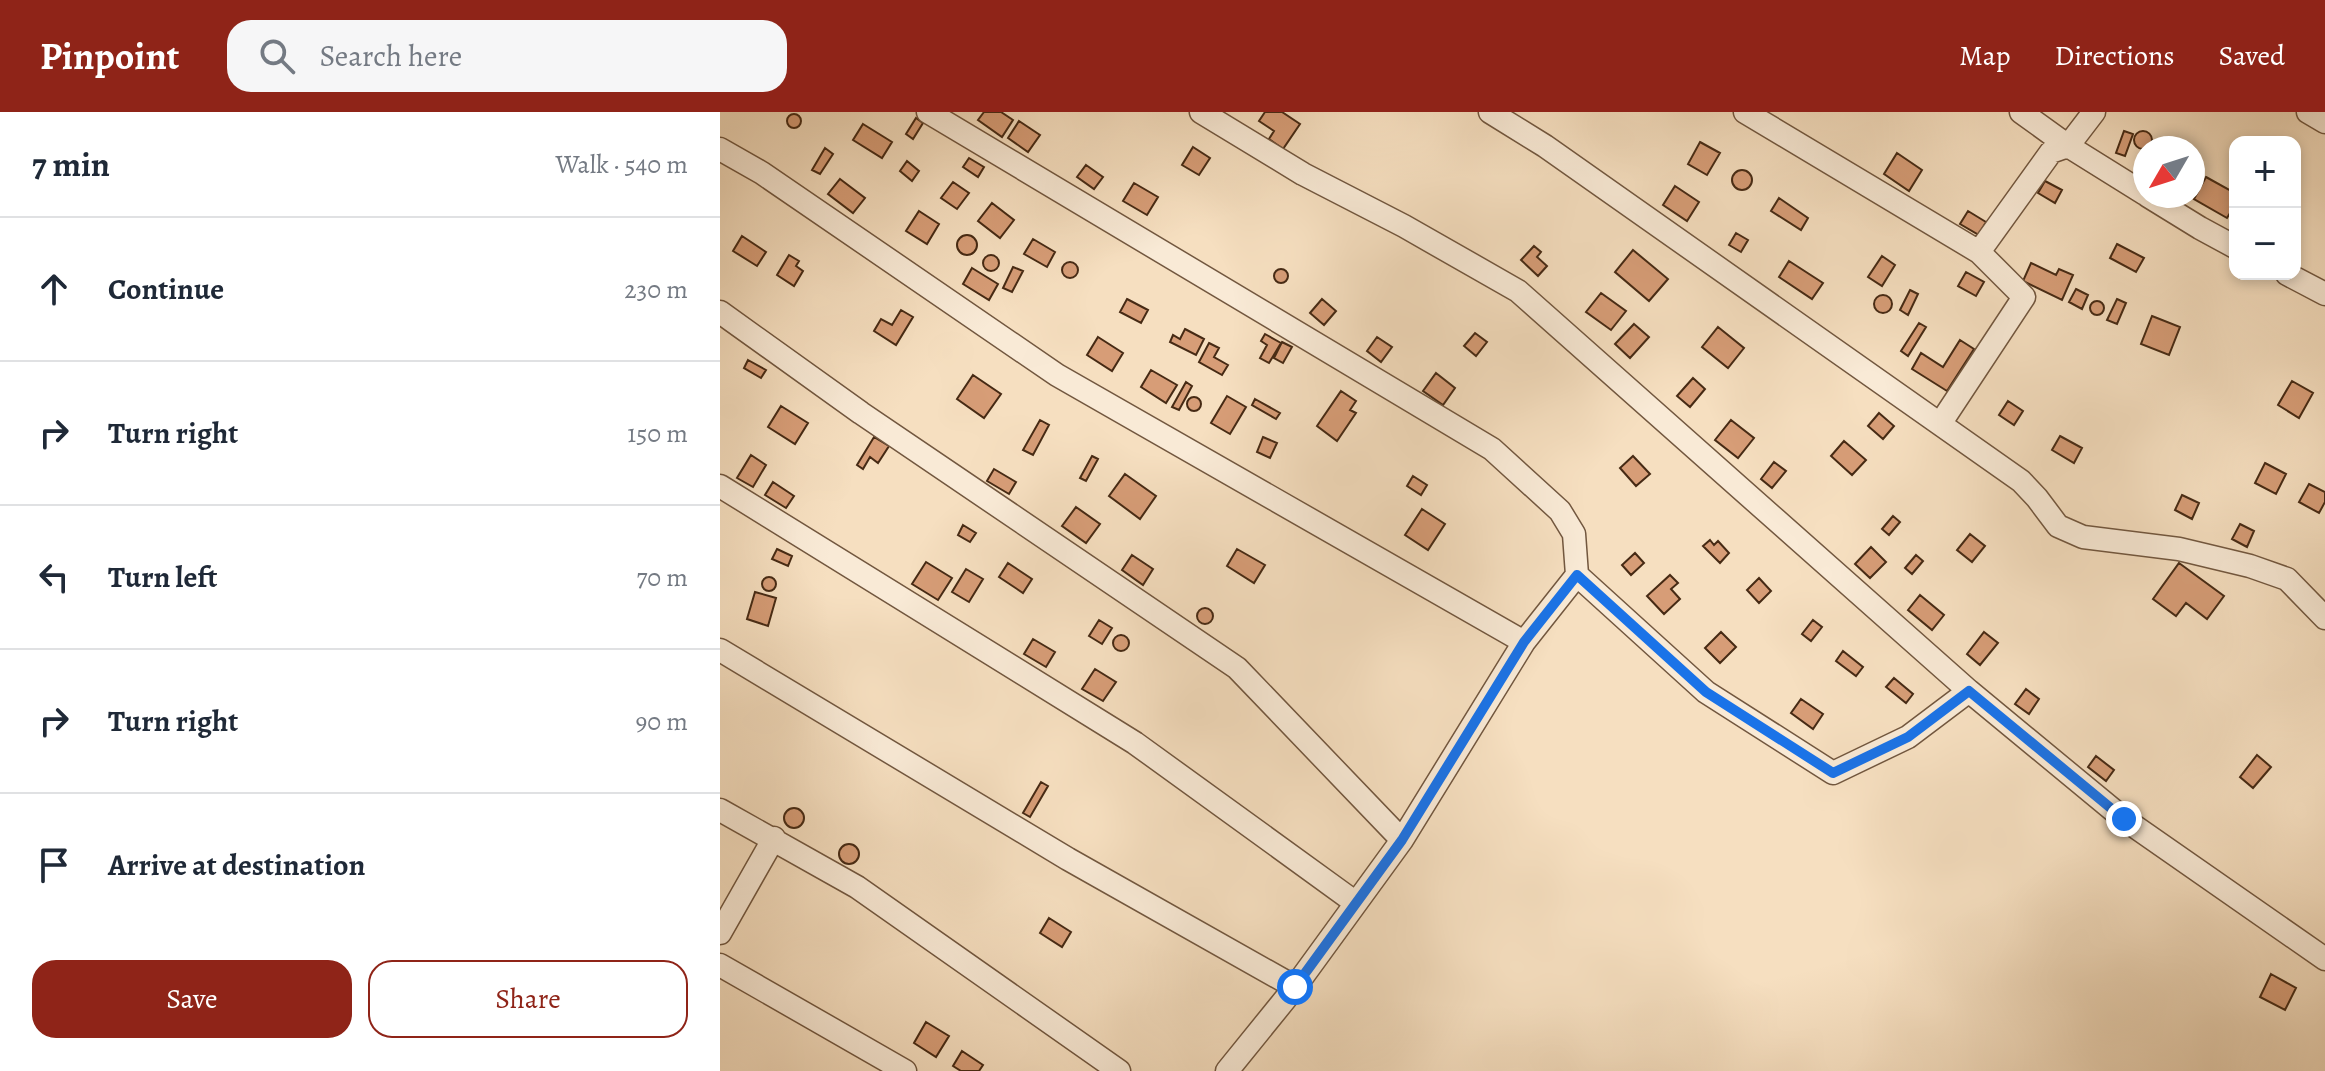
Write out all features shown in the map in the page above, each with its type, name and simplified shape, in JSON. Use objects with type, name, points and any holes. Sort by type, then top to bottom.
[{"type":"street","points":[[928,112],[1492,449],[1560,511],[1574,534],[1577,575],[1524,642],[1402,840],[1295,987],[1227,1071]]},
{"type":"street","points":[[1201,112],[1303,174],[1404,226],[1518,291],[1969,691],[2124,819],[2325,959]]},
{"type":"street","points":[[1490,112],[1545,146],[2021,481],[2058,526],[2083,537],[2179,549],[2287,579],[2325,618]]},
{"type":"street","points":[[1745,112],[1979,252],[2024,297],[1940,424]]},
{"type":"street","points":[[2021,112],[2133,186]]},
{"type":"street","points":[[1979,252],[2051,152],[2068,146],[2094,112]]},
{"type":"street","points":[[2308,112],[2325,122]]},
{"type":"street","points":[[720,149],[762,173],[1057,375],[1524,642]]},
{"type":"street","points":[[2168,208],[2229,244]]},
{"type":"street","points":[[2298,280],[2325,294]]},
{"type":"street","points":[[720,312],[861,413],[1237,668],[1402,840]]},
{"type":"street","points":[[720,486],[1135,743],[1356,903]]},
{"type":"street","points":[[1577,575],[1706,692],[1833,773],[1908,737],[1969,691]]},
{"type":"street","points":[[720,650],[1068,859],[1295,987]]},
{"type":"street","points":[[720,810],[857,887],[1119,1071]]},
{"type":"street","points":[[720,933],[774,838]]},
{"type":"street","points":[[720,965],[905,1071]]},
{"type":"building","points":[[984,112],[1001,112],[1013,120],[1002,137],[978,120]]},
{"type":"building","points":[[1265,112],[1282,112],[1300,124],[1283,149],[1269,139],[1274,131],[1259,121]]},
{"type":"building","points":[[794,114],[801,121],[794,128],[787,121]]},
{"type":"building","points":[[916,118],[923,123],[913,139],[906,134]]},
{"type":"building","points":[[1019,121],[1040,135],[1028,152],[1008,138]]},
{"type":"building","points":[[863,124],[892,142],[882,158],[853,140]]},
{"type":"building","points":[[2124,131],[2133,134],[2125,156],[2116,153]]},
{"type":"building","points":[[2143,131],[2150,136],[2136,136]]},
{"type":"building","points":[[1700,142],[1720,153],[1707,175],[1688,164]]},
{"type":"building","points":[[1193,147],[1210,158],[1199,175],[1182,165]]},
{"type":"building","points":[[825,148],[833,154],[820,174],[812,170]]},
{"type":"building","points":[[1897,153],[1922,170],[1909,191],[1884,174]]},
{"type":"building","points":[[969,158],[984,167],[978,177],[963,167]]},
{"type":"building","points":[[907,161],[919,171],[912,181],[900,171]]},
{"type":"building","points":[[1086,165],[1103,177],[1094,189],[1077,177]]},
{"type":"building","points":[[1738,170],[1746,170],[1752,180],[1746,190],[1738,190],[1732,184],[1732,176]]},
{"type":"building","points":[[840,179],[865,198],[853,213],[828,194]]},
{"type":"building","points":[[2205,179],[2229,190],[2227,218],[2205,205]]},
{"type":"building","points":[[2045,181],[2062,190],[2055,203],[2038,193]]},
{"type":"building","points":[[953,182],[969,193],[957,209],[941,198]]},
{"type":"building","points":[[1134,183],[1158,197],[1147,215],[1123,201]]},
{"type":"building","points":[[1675,186],[1699,202],[1687,221],[1663,205]]},
{"type":"building","points":[[1779,198],[1808,218],[1801,230],[1771,211]]},
{"type":"building","points":[[992,203],[1014,220],[1000,238],[978,221]]},
{"type":"building","points":[[919,211],[939,224],[927,244],[906,231]]},
{"type":"building","points":[[1968,211],[1986,222],[1979,235],[1960,224]]},
{"type":"building","points":[[1736,233],[1748,240],[1741,252],[1729,245]]},
{"type":"building","points":[[967,235],[974,238],[977,245],[974,252],[967,255],[960,252],[957,245],[960,238]]},
{"type":"building","points":[[742,236],[766,252],[757,266],[733,251]]},
{"type":"building","points":[[1033,239],[1055,252],[1047,267],[1024,254]]},
{"type":"building","points":[[2117,244],[2144,258],[2136,272],[2110,258]]},
{"type":"building","points":[[1534,246],[1541,252],[1537,257],[1547,266],[1538,276],[1521,260]]},
{"type":"building","points":[[1633,250],[1668,279],[1649,301],[1615,272]]},
{"type":"building","points":[[789,255],[799,261],[796,266],[803,271],[794,286],[777,275]]},
{"type":"building","points":[[988,255],[994,255],[999,263],[997,269],[988,271],[983,266],[983,260]]},
{"type":"building","points":[[1882,256],[1895,265],[1882,286],[1868,277]]},
{"type":"building","points":[[1789,261],[1823,283],[1812,299],[1779,277]]},
{"type":"building","points":[[1070,262],[1078,270],[1070,278],[1062,270]]},
{"type":"building","points":[[2031,263],[2056,275],[2059,269],[2073,275],[2062,300],[2023,281]]},
{"type":"building","points":[[1013,267],[1023,271],[1012,292],[1003,288]]},
{"type":"building","points":[[972,268],[998,284],[989,300],[963,284]]},
{"type":"building","points":[[1281,269],[1288,276],[1281,283],[1274,276]]},
{"type":"building","points":[[1966,272],[1984,282],[1976,296],[1958,286]]},
{"type":"building","points":[[2076,289],[2088,295],[2082,309],[2069,302]]},
{"type":"building","points":[[1910,290],[1918,294],[1908,315],[1900,310]]},
{"type":"building","points":[[1601,293],[1626,311],[1611,330],[1586,312]]},
{"type":"building","points":[[1883,295],[1892,304],[1883,313],[1874,304]]},
{"type":"building","points":[[1127,299],[1148,310],[1141,323],[1120,312]]},
{"type":"building","points":[[1322,299],[1336,311],[1324,325],[1310,313]]},
{"type":"building","points":[[2117,299],[2126,303],[2117,324],[2107,320]]},
{"type":"building","points":[[2097,301],[2104,308],[2097,315],[2090,308]]},
{"type":"building","points":[[901,310],[913,317],[896,345],[874,331],[881,319],[892,325]]},
{"type":"building","points":[[2152,316],[2180,327],[2169,355],[2141,344]]},
{"type":"building","points":[[1919,323],[1926,327],[1908,356],[1901,351]]},
{"type":"building","points":[[1634,324],[1649,337],[1630,358],[1615,344]]},
{"type":"building","points":[[1718,327],[1744,348],[1728,368],[1702,347]]},
{"type":"building","points":[[1185,329],[1204,339],[1196,355],[1170,342],[1173,335],[1180,339]]},
{"type":"building","points":[[1475,333],[1487,342],[1476,356],[1464,346]]},
{"type":"building","points":[[1265,334],[1281,343],[1269,363],[1260,358],[1267,345],[1261,341]]},
{"type":"building","points":[[1098,337],[1123,353],[1112,371],[1087,355]]},
{"type":"building","points":[[1377,337],[1392,347],[1381,362],[1367,351]]},
{"type":"building","points":[[1960,340],[1974,349],[1947,391],[1912,369],[1921,353],[1943,367]]},
{"type":"building","points":[[1282,342],[1292,347],[1283,363],[1274,358]]},
{"type":"building","points":[[1209,343],[1219,348],[1214,357],[1228,365],[1222,375],[1199,362]]},
{"type":"building","points":[[748,360],[766,370],[761,378],[744,368]]},
{"type":"building","points":[[1151,370],[1177,385],[1166,403],[1141,387]]},
{"type":"building","points":[[1436,373],[1455,388],[1443,405],[1423,391]]},
{"type":"building","points":[[973,375],[1001,394],[984,418],[957,399]]},
{"type":"building","points":[[1693,378],[1705,389],[1690,407],[1677,396]]},
{"type":"building","points":[[2292,381],[2313,393],[2299,418],[2278,405]]},
{"type":"building","points":[[1186,382],[1192,386],[1179,410],[1172,407]]},
{"type":"building","points":[[1341,391],[1356,401],[1350,410],[1356,413],[1337,441],[1317,426]]},
{"type":"building","points":[[1227,396],[1246,407],[1230,434],[1211,423]]},
{"type":"building","points":[[1194,397],[1201,404],[1194,411],[1187,404]]},
{"type":"building","points":[[1255,399],[1280,413],[1276,419],[1252,405]]},
{"type":"building","points":[[2008,401],[2023,411],[2014,425],[1999,415]]},
{"type":"building","points":[[781,406],[808,423],[795,444],[768,427]]},
{"type":"building","points":[[1879,413],[1894,426],[1883,439],[1868,426]]},
{"type":"building","points":[[1040,420],[1049,425],[1033,455],[1023,450]]},
{"type":"building","points":[[1731,420],[1754,438],[1738,458],[1715,440]]},
{"type":"building","points":[[2060,436],[2082,448],[2074,463],[2052,450]]},
{"type":"building","points":[[874,437],[889,446],[878,463],[870,457],[863,469],[857,465]]},
{"type":"building","points":[[1263,437],[1277,443],[1270,458],[1257,452]]},
{"type":"building","points":[[1844,441],[1866,460],[1852,475],[1831,456]]},
{"type":"building","points":[[751,455],[766,465],[753,487],[737,478]]},
{"type":"building","points":[[1092,456],[1098,459],[1086,481],[1080,478]]},
{"type":"building","points":[[1633,456],[1650,474],[1636,486],[1620,468]]},
{"type":"building","points":[[1774,462],[1786,471],[1772,488],[1761,479]]},
{"type":"building","points":[[2265,463],[2286,474],[2276,494],[2255,483]]},
{"type":"building","points":[[994,469],[1016,482],[1009,494],[987,481]]},
{"type":"building","points":[[1125,474],[1156,496],[1140,519],[1109,496]]},
{"type":"building","points":[[1413,476],[1427,485],[1421,495],[1407,486]]},
{"type":"building","points":[[773,482],[794,496],[786,508],[765,495]]},
{"type":"building","points":[[2309,484],[2325,492],[2325,502],[2319,513],[2299,502]]},
{"type":"building","points":[[2182,495],[2199,503],[2192,519],[2175,510]]},
{"type":"building","points":[[1076,507],[1100,524],[1086,543],[1062,526]]},
{"type":"building","points":[[1422,509],[1445,524],[1428,550],[1405,535]]},
{"type":"building","points":[[1893,516],[1900,522],[1889,535],[1882,529]]},
{"type":"building","points":[[2240,524],[2254,531],[2247,547],[2232,539]]},
{"type":"building","points":[[963,525],[976,533],[970,542],[958,535]]},
{"type":"building","points":[[1970,534],[1985,546],[1972,562],[1957,550]]},
{"type":"building","points":[[1710,540],[1714,545],[1718,541],[1729,553],[1720,563],[1703,546]]},
{"type":"building","points":[[1871,547],[1886,562],[1870,578],[1855,564]]},
{"type":"building","points":[[777,549],[792,556],[788,566],[772,559]]},
{"type":"building","points":[[1237,549],[1265,565],[1254,583],[1227,566]]},
{"type":"building","points":[[1635,553],[1644,563],[1631,575],[1622,565]]},
{"type":"building","points":[[1132,555],[1153,569],[1143,585],[1122,570]]},
{"type":"building","points":[[1916,555],[1923,561],[1912,574],[1905,568]]},
{"type":"building","points":[[926,562],[952,578],[938,600],[912,584]]},
{"type":"building","points":[[1008,563],[1032,579],[1023,593],[999,577]]},
{"type":"building","points":[[2179,563],[2224,596],[2207,619],[2186,603],[2176,616],[2153,599]]},
{"type":"building","points":[[966,569],[983,579],[969,602],[952,592]]},
{"type":"building","points":[[1670,575],[1678,583],[1671,589],[1680,599],[1664,614],[1647,596]]},
{"type":"building","points":[[769,577],[776,584],[769,591],[762,584]]},
{"type":"building","points":[[1759,578],[1771,591],[1759,603],[1747,590]]},
{"type":"building","points":[[755,592],[776,598],[768,626],[747,619]]},
{"type":"building","points":[[1920,595],[1944,615],[1932,630],[1908,610]]},
{"type":"building","points":[[1205,608],[1211,610],[1211,622],[1205,624],[1199,622],[1197,616],[1199,610]]},
{"type":"building","points":[[1099,620],[1112,628],[1102,644],[1089,636]]},
{"type":"building","points":[[1813,620],[1822,627],[1811,641],[1802,634]]},
{"type":"building","points":[[1721,632],[1736,647],[1720,663],[1705,648]]},
{"type":"building","points":[[1984,632],[1998,643],[1980,665],[1967,654]]},
{"type":"building","points":[[1121,635],[1127,637],[1127,649],[1121,651],[1115,649],[1113,643],[1115,637]]},
{"type":"building","points":[[1033,639],[1055,652],[1046,667],[1024,654]]},
{"type":"building","points":[[1843,651],[1863,667],[1856,676],[1836,661]]},
{"type":"building","points":[[1095,669],[1116,682],[1103,701],[1082,689]]},
{"type":"building","points":[[1894,678],[1913,694],[1906,703],[1886,687]]},
{"type":"building","points":[[2026,689],[2039,699],[2029,714],[2015,704]]},
{"type":"building","points":[[1801,699],[1823,714],[1813,729],[1791,713]]},
{"type":"building","points":[[2257,755],[2271,767],[2253,788],[2240,777]]},
{"type":"building","points":[[2096,756],[2114,770],[2106,781],[2088,767]]},
{"type":"building","points":[[1041,782],[1048,786],[1030,817],[1023,813]]},
{"type":"building","points":[[794,808],[801,811],[804,818],[801,825],[794,828],[787,825],[784,818],[787,811]]},
{"type":"building","points":[[849,844],[856,847],[859,854],[856,861],[849,864],[842,861],[839,854],[842,847]]},
{"type":"building","points":[[1049,918],[1071,932],[1062,947],[1040,933]]},
{"type":"building","points":[[2271,974],[2296,988],[2285,1010],[2260,997]]},
{"type":"building","points":[[926,1022],[949,1036],[936,1057],[914,1043]]},
{"type":"building","points":[[962,1051],[983,1065],[979,1071],[961,1071],[953,1066]]},
{"type":"route","points":[[1295,987],[1402,840],[1524,642],[1577,575],[1706,692],[1833,773],[1908,737],[1969,691],[2124,819]]}]
